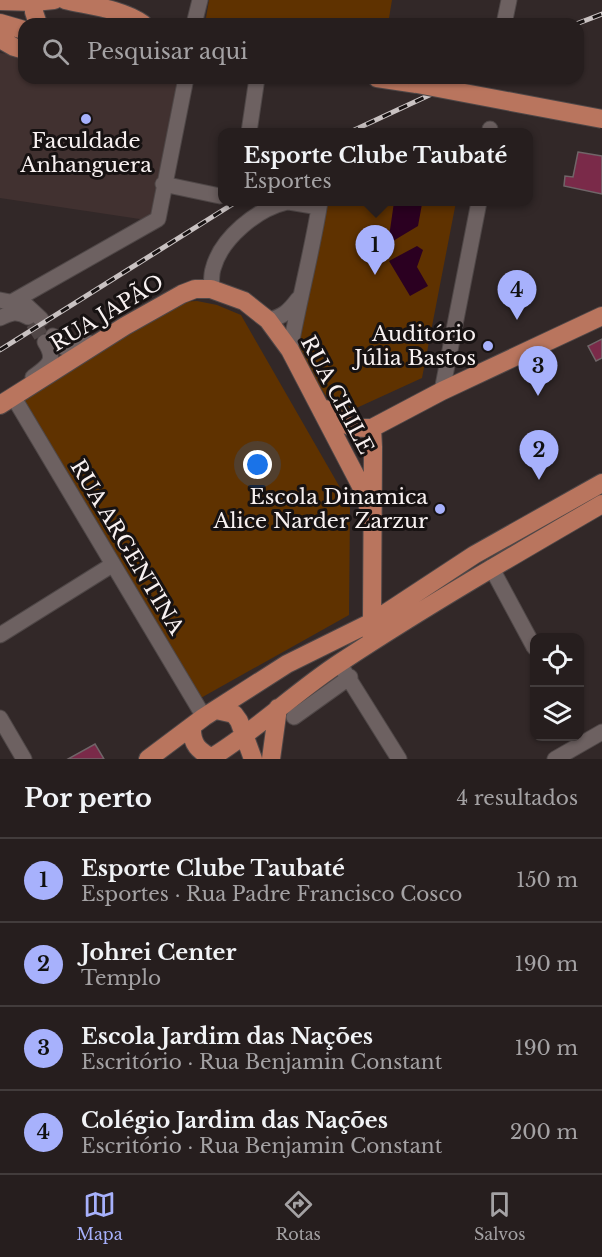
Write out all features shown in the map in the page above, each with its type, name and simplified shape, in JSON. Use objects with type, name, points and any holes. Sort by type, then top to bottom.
[{"type":"main road","points":[[0,1],[54,0]]},
{"type":"main road","points":[[65,0],[119,18]]},
{"type":"main road","points":[[34,1],[37,18]]},
{"type":"main road","points":[[0,23],[18,28]]},
{"type":"main road","points":[[0,39],[18,48]]},
{"type":"main road","points":[[410,84],[602,119]]},
{"type":"main road","name":"RUA JAPÃO","points":[[5,401],[125,326],[182,294],[195,289],[211,289],[244,301]]},
{"type":"main road","name":"RUA CHILE","points":[[244,301],[268,320],[290,350],[363,490],[373,522]]},
{"type":"main road","points":[[321,406],[346,426],[360,429],[372,428],[442,391],[602,316]]},
{"type":"main road","name":"RUA CHILE","points":[[372,428],[372,622]]},
{"type":"main road","points":[[148,759],[204,718],[287,664],[372,622],[474,555],[602,483]]},
{"type":"main road","points":[[253,759],[243,737],[239,721],[234,714],[225,711],[204,718],[193,743],[200,751],[212,758],[243,737],[286,712],[346,666],[492,567],[602,504]]},
{"type":"main road","points":[[346,666],[365,638],[372,622]]},
{"type":"main road","points":[[271,759],[286,712]]},
{"type":"street","points":[[196,18],[200,0]]},
{"type":"street","points":[[505,18],[509,0]]},
{"type":"street","points":[[5,302],[155,222],[159,215],[163,184],[185,84]]},
{"type":"street","points":[[250,128],[257,84]]},
{"type":"street","points":[[163,184],[218,196]]},
{"type":"street","points":[[211,289],[213,270],[221,249],[247,222],[270,206]]},
{"type":"street","points":[[290,350],[320,206]]},
{"type":"street","points":[[442,391],[478,206]]},
{"type":"street","points":[[268,320],[288,313],[300,297]]},
{"type":"street","points":[[0,318],[12,312],[22,313],[37,321],[26,305],[5,302]]},
{"type":"street","points":[[5,401],[46,367],[51,360],[49,339],[68,350],[79,348],[125,326]]},
{"type":"street","name":"RUA ARGENTINA","points":[[5,401],[112,565],[204,718]]},
{"type":"street","points":[[0,635],[112,565]]},
{"type":"street","points":[[492,567],[530,639]]},
{"type":"street","points":[[346,666],[399,759]]},
{"type":"street","points":[[0,718],[24,759]]},
{"type":"street","points":[[584,735],[602,732]]},
{"type":"street","points":[[555,759],[576,741]]},
{"type":"shaded area","points":[[209,0],[392,0],[389,18],[206,18]]},
{"type":"shaded area","name":"Faculdade Anhanguera","points":[[0,53],[18,55],[18,84],[179,84],[153,221],[0,198]]},
{"type":"shaded area","points":[[318,206],[455,206],[422,378],[339,416],[296,350]]},
{"type":"shaded area","points":[[393,206],[422,206],[418,226],[388,244]]},
{"type":"shaded area","points":[[417,246],[423,250],[417,267],[428,286],[410,296],[389,261]]},
{"type":"shaded area","points":[[197,301],[217,305],[241,315],[350,505],[349,615],[199,699],[22,402],[160,310],[178,302]]},
{"type":"building","points":[[578,152],[602,156],[602,194],[564,186],[565,176],[573,177]]},
{"type":"building","points":[[602,339],[602,358],[596,361],[588,346]]},
{"type":"building","points":[[95,744],[104,759],[68,759]]},
{"type":"tunnel","points":[[33,323],[45,342]]},
{"type":"railway","points":[[584,21],[602,14]]},
{"type":"railway","points":[[359,128],[453,84]]},
{"type":"railway","points":[[0,350],[230,206]]},
{"type":"place","name":"Faculdade Anhanguera","points":[[86,119]]},
{"type":"place","name":"Esporte Clube Taubaté","points":[[375,275]]},
{"type":"place","name":"Colégio Jardim das Nações","points":[[517,320]]},
{"type":"place","name":"Auditório Júlia Bastos","points":[[488,346]]},
{"type":"place","name":"Escola Jardim das Nações","points":[[538,396]]},
{"type":"place","name":"Johrei Center","points":[[539,480]]},
{"type":"place","name":"Escola Dinamica Alice Narder Zarzur","points":[[440,509]]}]
